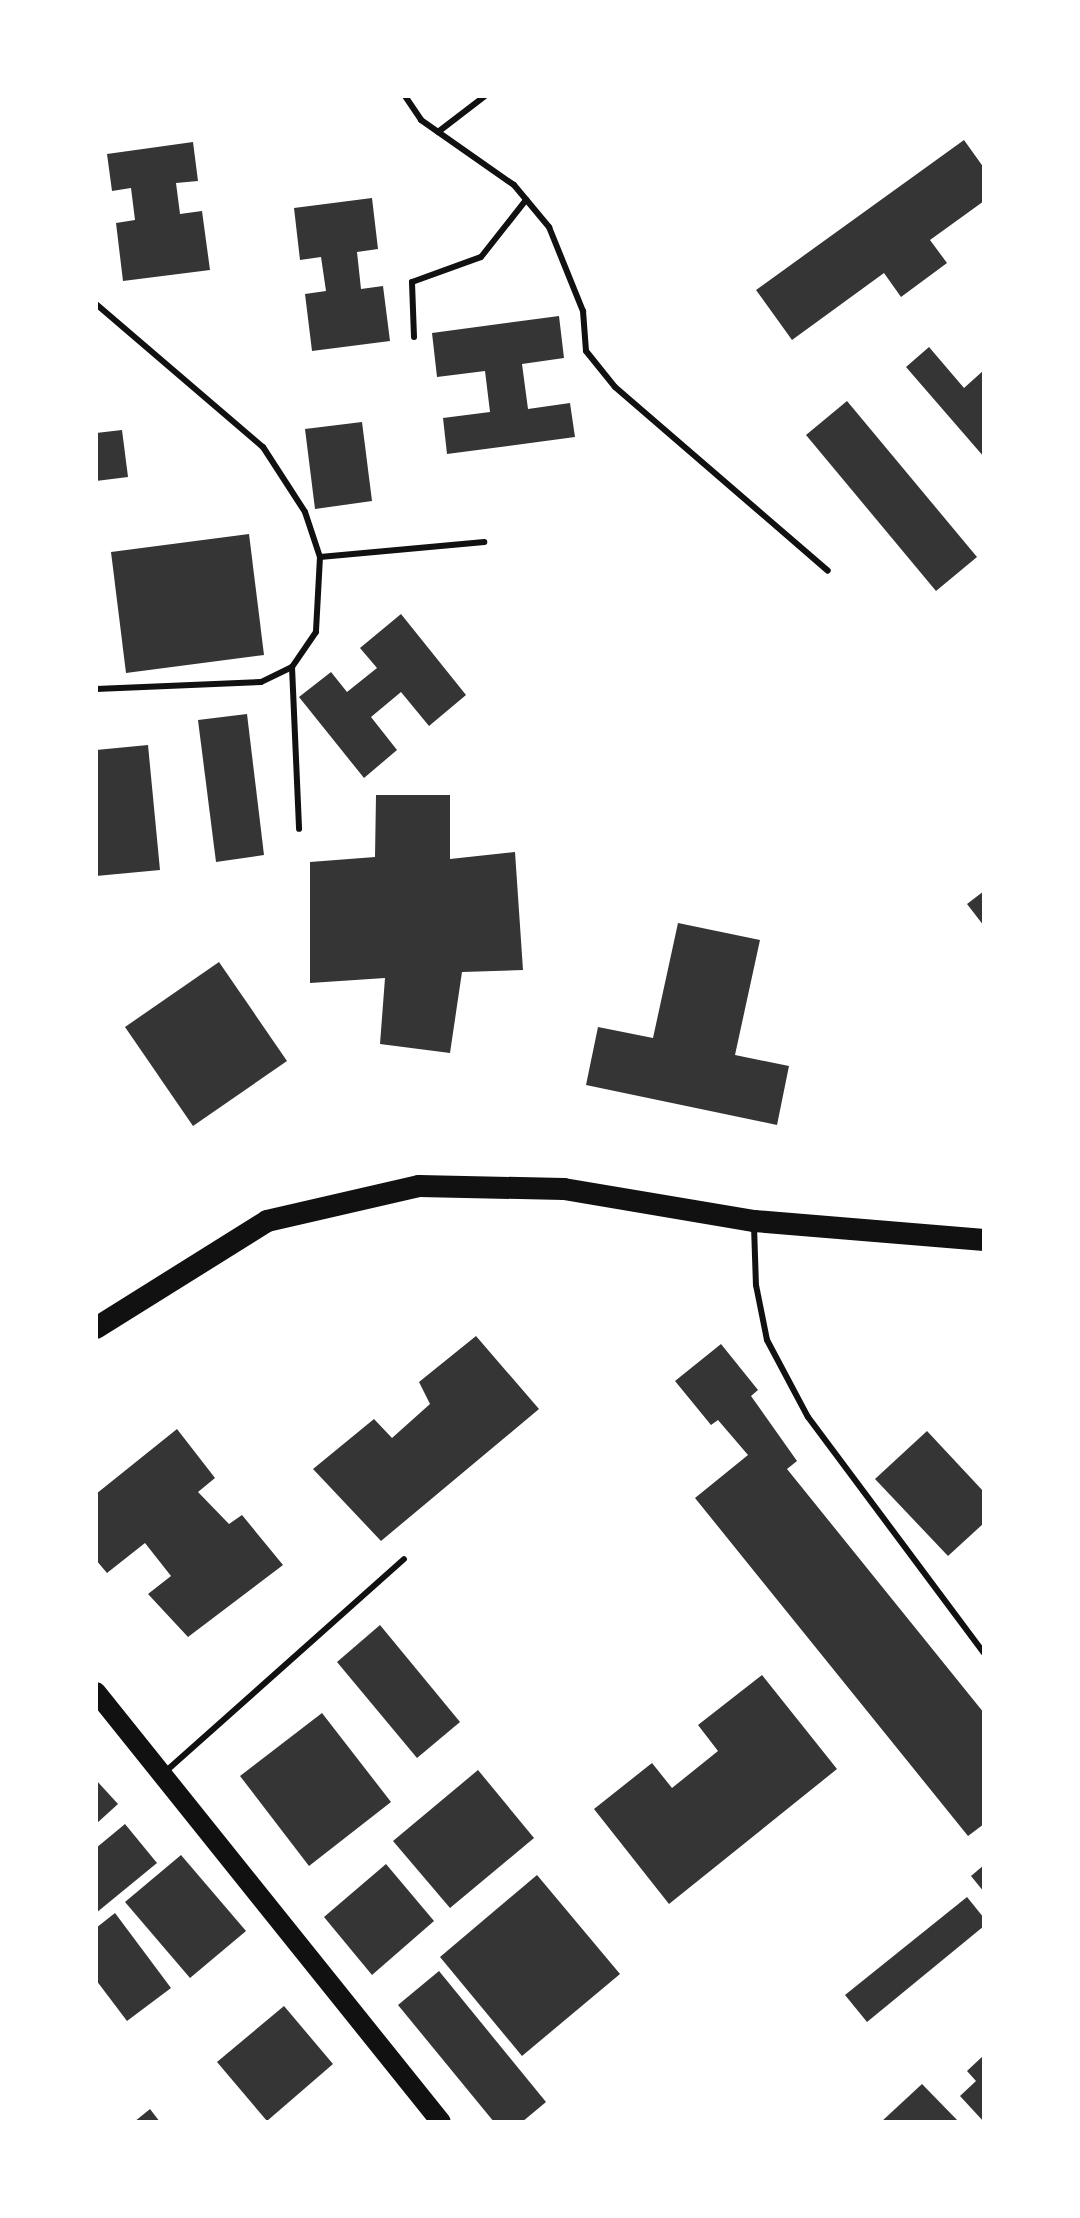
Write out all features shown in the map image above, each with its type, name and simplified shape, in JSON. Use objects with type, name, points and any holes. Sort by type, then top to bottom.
[{"type":"highway","points":[[96,1328],[267,1221],[419,1186],[564,1189],[754,1221],[984,1240]]},
{"type":"main road","points":[[96,1692],[441,2122]]},
{"type":"lane","points":[[405,96],[421,120],[514,185],[549,227],[583,311],[586,351],[615,387],[828,571]]},
{"type":"lane","points":[[438,132],[485,96]]},
{"type":"lane","points":[[414,337],[412,282],[481,257],[526,200]]},
{"type":"lane","points":[[96,304],[263,447],[305,512],[320,557],[316,632],[292,667],[261,682],[96,689]]},
{"type":"lane","points":[[320,557],[484,542]]},
{"type":"lane","points":[[292,667],[299,829]]},
{"type":"lane","points":[[754,1221],[756,1285],[767,1340],[794,1392],[808,1417],[889,1529],[984,1653]]},
{"type":"lane","points":[[162,1775],[404,1559]]},
{"type":"building","points":[[964,140],[984,168],[984,201],[930,240],[947,263],[901,297],[884,273],[792,340],[756,290]]},
{"type":"building","points":[[193,142],[198,181],[176,183],[180,214],[202,211],[210,270],[123,281],[116,223],[135,220],[131,188],[112,191],[107,154]]},
{"type":"building","points":[[372,198],[378,249],[357,252],[361,289],[383,286],[390,341],[312,351],[305,294],[326,291],[321,257],[300,260],[294,208]]},
{"type":"building","points":[[559,316],[564,358],[522,364],[528,409],[570,403],[575,437],[447,454],[443,418],[490,412],[485,371],[437,377],[432,333]]},
{"type":"building","points":[[929,347],[964,388],[984,370],[984,457],[906,367]]},
{"type":"building","points":[[847,401],[977,557],[936,591],[806,435]]},
{"type":"building","points":[[362,422],[372,501],[315,509],[305,429]]},
{"type":"building","points":[[122,430],[128,477],[96,481],[96,433]]},
{"type":"building","points":[[249,534],[264,655],[126,673],[111,552]]},
{"type":"building","points":[[401,614],[466,695],[429,726],[401,692],[371,717],[397,750],[364,778],[299,697],[331,672],[347,692],[377,668],[360,648]]},
{"type":"building","points":[[247,714],[264,855],[216,862],[198,720]]},
{"type":"building","points":[[148,745],[160,870],[96,876],[96,750]]},
{"type":"building","points":[[376,795],[450,795],[450,859],[515,852],[523,970],[462,972],[450,1053],[380,1044],[385,978],[310,983],[310,862],[375,857]]},
{"type":"building","points":[[984,891],[984,926],[967,904]]},
{"type":"building","points":[[678,923],[760,940],[735,1055],[789,1066],[777,1125],[586,1085],[598,1027],[653,1038]]},
{"type":"building","points":[[219,962],[287,1061],[193,1126],[125,1027]]},
{"type":"building","points":[[476,1336],[539,1409],[381,1541],[313,1469],[374,1419],[392,1438],[430,1404],[419,1382]]},
{"type":"building","points":[[721,1344],[758,1390],[751,1396],[797,1461],[787,1469],[984,1713],[984,1824],[968,1836],[695,1498],[748,1455],[718,1420],[711,1425],[675,1381]]},
{"type":"building","points":[[177,1429],[215,1478],[198,1492],[229,1524],[242,1515],[283,1565],[188,1637],[148,1594],[171,1576],[145,1543],[107,1573],[96,1560],[96,1494]]},
{"type":"building","points":[[927,1431],[984,1492],[984,1523],[948,1556],[875,1479]]},
{"type":"building","points":[[380,1625],[460,1722],[417,1758],[337,1662]]},
{"type":"building","points":[[762,1675],[837,1769],[669,1904],[594,1809],[652,1763],[672,1788],[718,1751],[698,1725]]},
{"type":"building","points":[[322,1713],[391,1802],[309,1866],[240,1776]]},
{"type":"building","points":[[478,1770],[534,1838],[450,1908],[393,1841]]},
{"type":"building","points":[[96,1780],[118,1804],[96,1824]]},
{"type":"building","points":[[125,1824],[157,1863],[96,1913],[96,1848]]},
{"type":"building","points":[[181,1855],[246,1931],[190,1978],[125,1902]]},
{"type":"building","points":[[386,1864],[434,1921],[372,1975],[324,1917]]},
{"type":"building","points":[[984,1865],[984,1892],[971,1876]]},
{"type":"building","points":[[537,1875],[620,1974],[522,2056],[440,1957]]},
{"type":"building","points":[[967,1897],[984,1918],[984,1926],[867,2022],[845,1995]]},
{"type":"building","points":[[115,1913],[171,1988],[127,2021],[96,1980],[96,1928]]},
{"type":"building","points":[[439,1971],[546,2102],[522,2122],[494,2122],[398,2005]]},
{"type":"building","points":[[284,2006],[333,2064],[267,2121],[217,2062]]},
{"type":"building","points":[[984,2055],[984,2122],[960,2096],[976,2081],[967,2071]]},
{"type":"building","points":[[922,2084],[959,2122],[881,2122]]},
{"type":"building","points":[[150,2109],[160,2122],[134,2122]]}]
